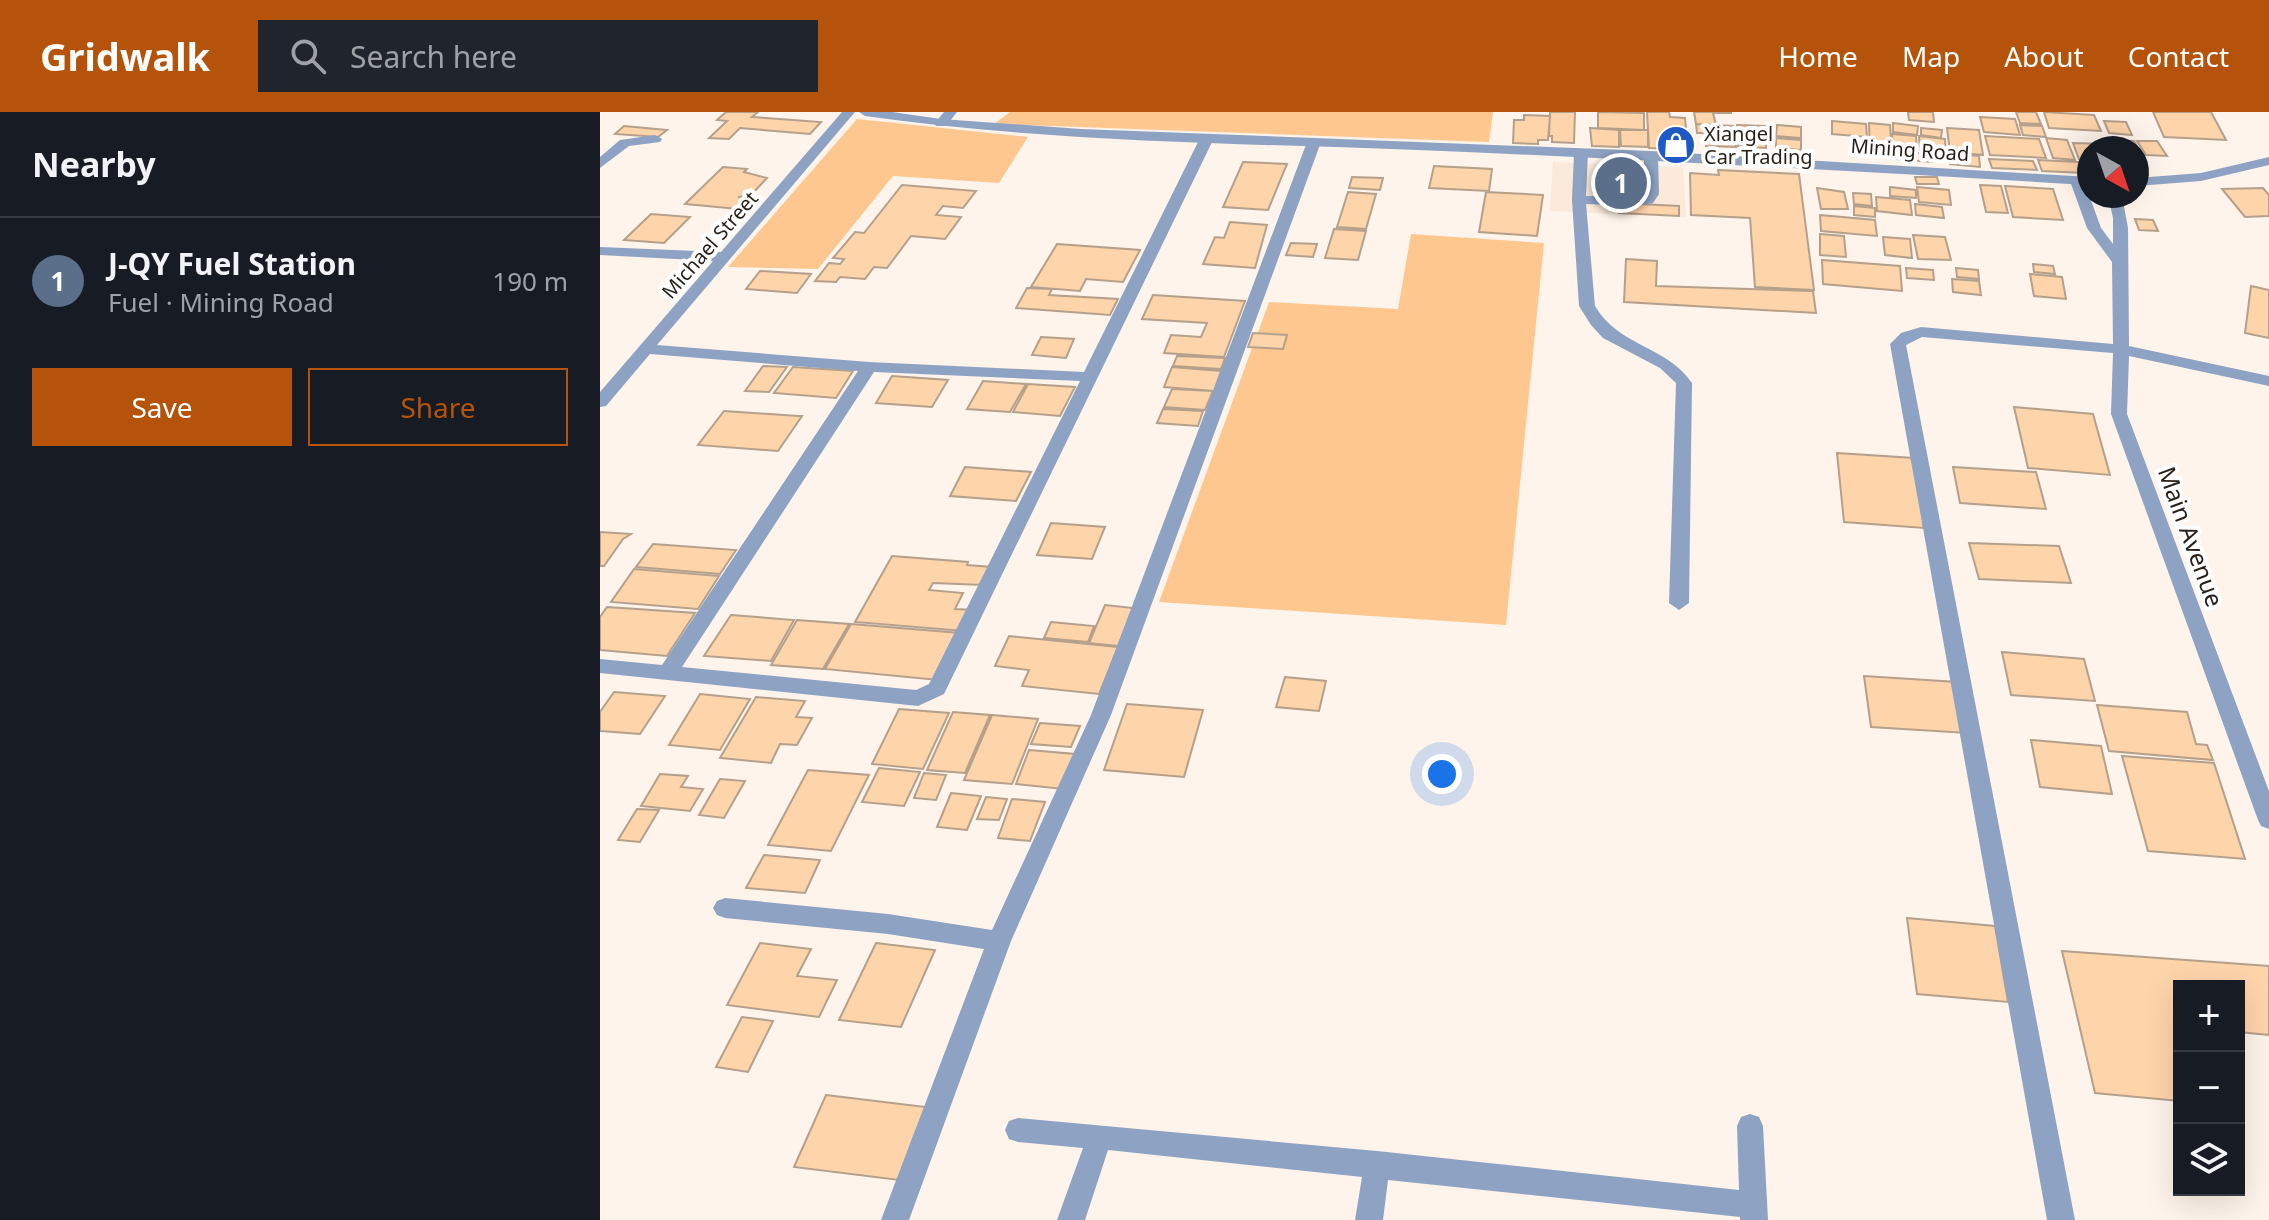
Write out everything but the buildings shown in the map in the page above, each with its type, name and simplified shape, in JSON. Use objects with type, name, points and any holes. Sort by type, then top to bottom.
[{"type":"street","name":"Michael Street","points":[[600,402],[849,112]]},
{"type":"street","name":"Mining Road","points":[[865,112],[941,123],[1207,138],[1651,155],[2077,181]]},
{"type":"street","points":[[941,123],[951,112]]},
{"type":"street","points":[[600,666],[918,698],[937,689],[1207,138]]},
{"type":"street","points":[[600,164],[625,143],[655,139]]},
{"type":"street","points":[[895,1220],[999,941],[1101,715],[1314,142]]},
{"type":"street","points":[[1581,153],[1579,200],[1587,306],[1593,322],[1610,338],[1676,371],[1684,383],[1679,603]]},
{"type":"street","points":[[1579,200],[1648,200],[1652,194],[1651,155]]},
{"type":"street","points":[[2149,181],[2201,177],[2269,161]]},
{"type":"street","points":[[2089,208],[2094,228],[2119,262]]},
{"type":"street","name":"Main Avenue","points":[[2119,208],[2124,223],[2119,262],[2122,386],[2119,414],[2269,820]]},
{"type":"street","points":[[600,251],[726,257]]},
{"type":"street","points":[[2061,1220],[1898,344],[1907,336],[1921,332],[2120,349],[2269,381]]},
{"type":"street","points":[[645,349],[869,367],[1090,377]]},
{"type":"street","points":[[667,673],[869,367]]},
{"type":"street","points":[[725,908],[888,924],[999,941]]},
{"type":"street","points":[[1018,1130],[1377,1164],[1754,1212],[1750,1126]]},
{"type":"street","points":[[1071,1220],[1100,1137]]},
{"type":"street","points":[[1369,1220],[1377,1164]]},
{"type":"shaded area","points":[[1010,112],[1493,112],[1489,142],[994,124]]},
{"type":"shaded area","points":[[857,119],[1028,137],[999,183],[893,176],[818,269],[728,267]]},
{"type":"shaded area","points":[[1553,162],[1683,167],[1686,217],[1550,211]]},
{"type":"shaded area","points":[[1411,234],[1544,243],[1506,625],[1159,602],[1269,302],[1398,309]]},
{"type":"place","name":"Xiangel Car Trading","points":[[1676,145]]},
{"type":"place","name":"J-QY Fuel Station","points":[[1621,183]]}]
